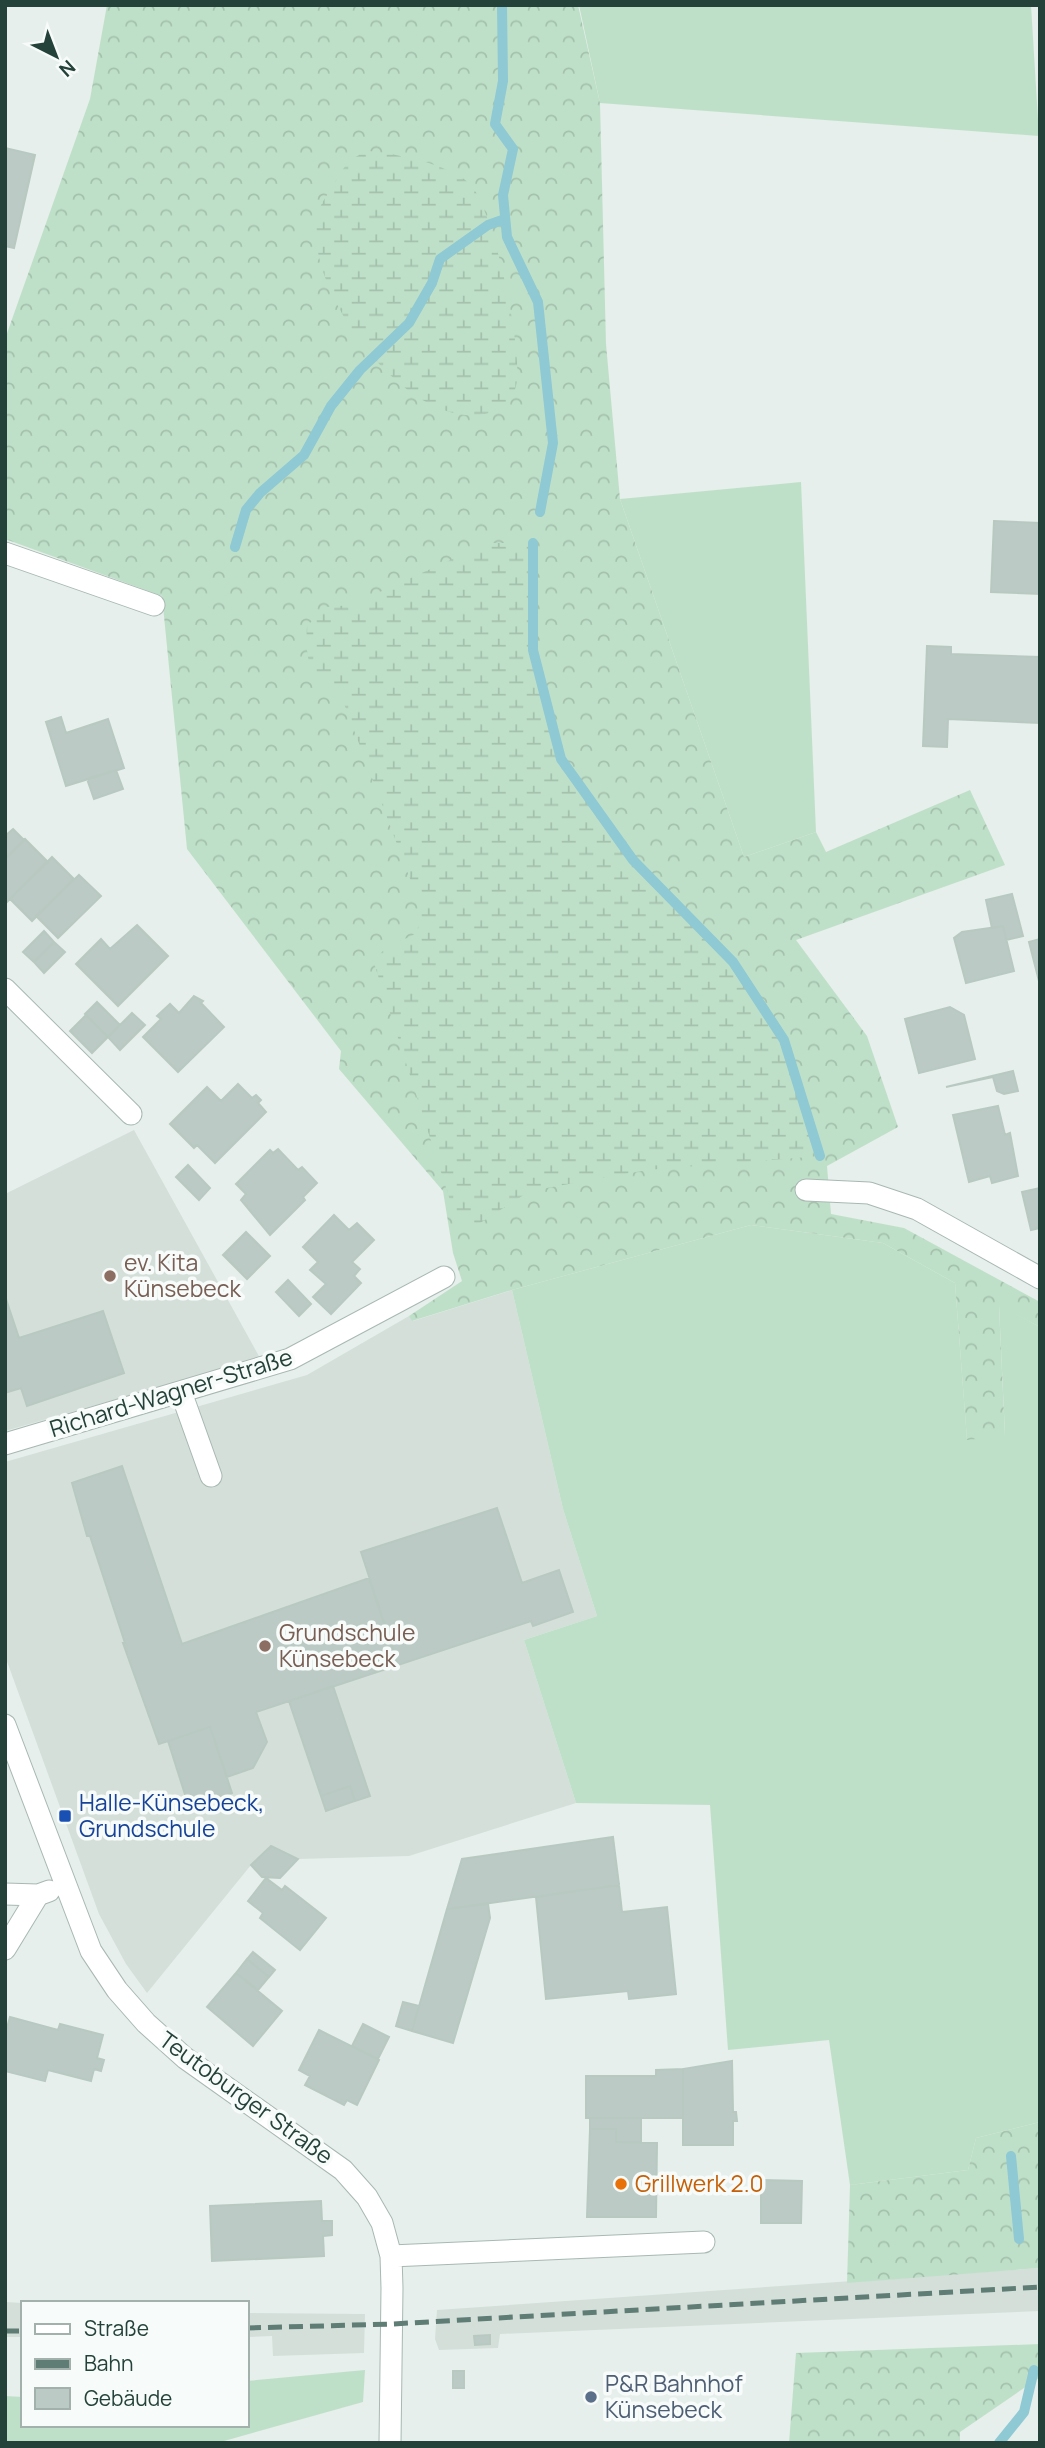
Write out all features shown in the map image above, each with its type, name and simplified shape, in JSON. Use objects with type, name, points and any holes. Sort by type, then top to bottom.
[{"type":"street","points":[[5,553],[154,606]]},
{"type":"street","points":[[5,989],[131,1114]]},
{"type":"street","points":[[806,1189],[869,1193],[917,1209],[1040,1278]]},
{"type":"street","name":"Richard-Wagner-Straße","points":[[5,1444],[290,1359],[444,1277]]},
{"type":"street","points":[[181,1392],[211,1476]]},
{"type":"street","name":"Teutoburger Straße","points":[[5,1726],[91,1951],[146,2023],[185,2058],[343,2170],[367,2197],[382,2223],[391,2256],[390,2443]]},
{"type":"street","points":[[5,1894],[38,1895],[64,1886]]},
{"type":"street","points":[[5,1949],[38,1895]]},
{"type":"street","points":[[391,2256],[705,2242]]},
{"type":"shaded area","name":"ev. Kita Künsebeck","points":[[134,1130],[260,1358],[5,1431],[5,1194]]},
{"type":"shaded area","name":"Grundschule Künsebeck","points":[[512,1290],[563,1509],[597,1616],[524,1640],[576,1803],[409,1856],[298,1859],[271,1846],[251,1865],[147,1993],[126,1964],[99,1914],[5,1656],[5,1462],[307,1375],[409,1316],[413,1321]]},
{"type":"shaded area","points":[[1040,2268],[1040,2311],[500,2334],[498,2348],[439,2350],[435,2339],[437,2310]]},
{"type":"shaded area","points":[[5,2302],[21,2303],[21,2337],[5,2337]]},
{"type":"shaded area","points":[[248,2313],[365,2314],[364,2353],[273,2356],[272,2336],[248,2337]]},
{"type":"green space","points":[[107,5],[578,5],[600,103],[606,344],[620,499],[744,857],[816,832],[826,852],[970,790],[1005,865],[796,940],[867,1036],[898,1127],[827,1166],[831,1214],[904,1228],[1040,1302],[1040,1327],[999,1306],[1005,1436],[967,1440],[955,1283],[883,1243],[751,1225],[512,1290],[412,1321],[409,1316],[462,1281],[453,1253],[443,1191],[339,1069],[341,1051],[187,849],[162,596],[5,539],[5,339],[90,99]]},
{"type":"green space","points":[[579,5],[1031,5],[1039,136],[600,103]]},
{"type":"green space","points":[[369,151],[436,165],[460,176],[478,196],[497,248],[511,313],[517,369],[515,391],[504,405],[492,412],[461,415],[428,403],[397,381],[368,351],[344,316],[326,280],[317,245],[318,214],[322,203],[351,160]]},
{"type":"green space","points":[[801,482],[816,832],[744,857],[620,499]]},
{"type":"green space","points":[[488,543],[533,543],[533,650],[561,759],[633,860],[733,962],[784,1040],[820,1156],[647,1170],[530,1191],[477,1225],[457,1222],[374,963],[387,947],[417,931],[420,905],[340,693],[315,672],[308,658],[307,626],[326,607],[351,605]]},
{"type":"green space","points":[[751,1225],[883,1243],[955,1283],[967,1439],[1005,1435],[999,1305],[1040,1327],[1040,2122],[976,2138],[968,2170],[850,2185],[829,2040],[728,2050],[710,1805],[576,1803],[524,1640],[597,1616],[563,1509],[512,1290]]},
{"type":"green space","points":[[1040,2122],[1040,2268],[847,2283],[850,2185],[968,2170],[976,2138]]},
{"type":"green space","points":[[1040,2344],[1040,2377],[960,2432],[960,2443],[789,2443],[796,2353]]},
{"type":"green space","points":[[365,2370],[363,2402],[217,2443],[5,2443],[5,2396],[21,2397],[21,2427],[248,2427],[248,2381]]},
{"type":"building","points":[[5,148],[35,155],[14,248],[5,246]]},
{"type":"building","points":[[994,521],[1040,523],[1040,594],[991,592]]},
{"type":"building","points":[[927,646],[951,647],[951,654],[1040,657],[1040,723],[948,719],[947,747],[923,746]]},
{"type":"building","points":[[61,717],[66,733],[108,719],[124,768],[66,786],[46,722]]},
{"type":"building","points":[[116,770],[123,789],[94,799],[87,779]]},
{"type":"building","points":[[13,829],[24,840],[5,859],[5,836]]},
{"type":"building","points":[[25,839],[48,862],[5,904],[5,859]]},
{"type":"building","points":[[52,857],[74,879],[32,921],[10,899]]},
{"type":"building","points":[[79,875],[101,896],[58,938],[36,916]]},
{"type":"building","points":[[1012,894],[1023,936],[1006,940],[1003,926],[992,928],[986,900]]},
{"type":"building","points":[[137,925],[168,956],[118,1006],[76,964],[101,939],[110,949]]},
{"type":"building","points":[[1003,926],[1014,971],[966,983],[954,938],[962,932]]},
{"type":"building","points":[[44,931],[54,942],[34,962],[23,952]]},
{"type":"building","points":[[1040,939],[1040,985],[1029,942]]},
{"type":"building","points":[[54,942],[65,952],[44,973],[34,962]]},
{"type":"building","points":[[194,996],[203,1001],[201,1003],[224,1027],[178,1072],[143,1037],[161,1019],[157,1016],[170,1004],[179,1013]]},
{"type":"building","points":[[97,1002],[120,1025],[108,1037],[85,1014]]},
{"type":"building","points":[[950,1007],[964,1015],[975,1059],[919,1073],[905,1019]]},
{"type":"building","points":[[132,1013],[145,1025],[120,1050],[108,1037]]},
{"type":"building","points":[[86,1015],[108,1037],[92,1053],[70,1031]]},
{"type":"building","points":[[1013,1071],[1018,1091],[1004,1094],[997,1091],[993,1077],[946,1087]]},
{"type":"building","points":[[238,1084],[252,1098],[256,1095],[261,1100],[258,1103],[266,1112],[215,1163],[197,1145],[194,1148],[170,1124],[207,1087],[221,1101]]},
{"type":"building","points":[[998,1106],[1005,1135],[1010,1133],[1018,1176],[992,1183],[990,1176],[969,1182],[953,1115]]},
{"type":"building","points":[[278,1149],[298,1170],[302,1167],[317,1183],[303,1197],[305,1200],[270,1235],[241,1200],[246,1194],[236,1184],[270,1150],[273,1153]]},
{"type":"building","points":[[188,1165],[210,1188],[199,1200],[176,1177]]},
{"type":"building","points":[[1040,1188],[1040,1228],[1031,1230],[1022,1192]]},
{"type":"building","points":[[334,1215],[349,1230],[357,1223],[374,1240],[352,1262],[360,1269],[354,1276],[361,1283],[331,1314],[313,1297],[326,1284],[310,1270],[318,1262],[303,1247]]},
{"type":"building","points":[[246,1232],[270,1256],[247,1279],[223,1255]]},
{"type":"building","points":[[288,1280],[311,1304],[299,1316],[276,1292]]},
{"type":"building","points":[[5,1296],[19,1338],[103,1311],[124,1373],[27,1406],[21,1388],[5,1393]]},
{"type":"building","points":[[122,1466],[182,1644],[369,1578],[398,1665],[256,1712],[267,1742],[253,1768],[227,1777],[210,1727],[159,1744],[123,1643],[90,1536],[87,1536],[72,1483]]},
{"type":"building","points":[[497,1508],[522,1583],[559,1570],[573,1612],[533,1626],[531,1621],[398,1665],[361,1552]]},
{"type":"building","points":[[333,1686],[370,1796],[355,1801],[350,1786],[321,1796],[289,1701]]},
{"type":"building","points":[[210,1727],[232,1793],[189,1807],[168,1741]]},
{"type":"building","points":[[350,1786],[355,1801],[326,1811],[321,1796]]},
{"type":"building","points":[[613,1837],[619,1885],[447,1909],[462,1859]]},
{"type":"building","points":[[271,1846],[298,1859],[280,1878],[262,1877],[251,1865]]},
{"type":"building","points":[[266,1878],[282,1890],[285,1886],[326,1918],[300,1950],[260,1918],[263,1913],[248,1901]]},
{"type":"building","points":[[619,1885],[622,1912],[667,1907],[676,1994],[629,1999],[628,1991],[546,1999],[536,1897]]},
{"type":"building","points":[[488,1904],[490,1918],[453,2043],[412,2031],[447,1909]]},
{"type":"building","points":[[253,1952],[275,1970],[269,1977],[247,1959]]},
{"type":"building","points":[[247,1959],[269,1977],[258,1990],[236,1973]]},
{"type":"building","points":[[236,1973],[282,2011],[253,2046],[207,2007]]},
{"type":"building","points":[[403,2002],[419,2006],[412,2031],[396,2026]]},
{"type":"building","points":[[10,2017],[58,2030],[60,2024],[103,2035],[97,2058],[104,2060],[101,2071],[94,2069],[91,2081],[48,2070],[45,2081],[5,2071],[5,2035]]},
{"type":"building","points":[[363,2024],[389,2037],[378,2059],[352,2046]]},
{"type":"building","points":[[319,2030],[379,2060],[357,2105],[347,2100],[344,2105],[305,2085],[310,2076],[299,2070]]},
{"type":"building","points":[[732,2061],[733,2112],[736,2112],[737,2121],[733,2121],[733,2145],[683,2145],[683,2069]]},
{"type":"building","points":[[683,2069],[683,2118],[586,2118],[586,2076],[656,2076],[656,2070]]},
{"type":"building","points":[[590,2118],[641,2118],[641,2142],[616,2142],[616,2129],[590,2129]]},
{"type":"building","points":[[590,2129],[616,2129],[616,2142],[657,2143],[656,2217],[587,2217]]},
{"type":"building","points":[[761,2180],[802,2181],[801,2223],[761,2223]]},
{"type":"building","points":[[321,2201],[322,2221],[332,2221],[332,2235],[323,2236],[324,2256],[212,2261],[210,2206]]},
{"type":"building","points":[[490,2335],[490,2344],[475,2345],[474,2336]]},
{"type":"building","points":[[453,2371],[464,2371],[464,2388],[453,2388]]},
{"type":"waterway","points":[[502,5],[503,81],[495,124],[513,149],[503,195],[507,237],[538,302],[553,443],[540,512]]},
{"type":"waterway","points":[[235,547],[246,510],[260,493],[304,455],[331,406],[360,370],[409,323],[432,283],[440,259],[488,225],[505,219]]},
{"type":"waterway","points":[[533,543],[533,650],[561,759],[633,860],[733,962],[784,1040],[820,1156]]},
{"type":"waterway","points":[[1011,2156],[1019,2239]]},
{"type":"waterway","points":[[999,2443],[1024,2412],[1034,2370]]},
{"type":"railway","points":[[248,2328],[392,2324],[1040,2287]]},
{"type":"railway","points":[[5,2331],[21,2331]]},
{"type":"place","name":"ev. Kita Künsebeck","points":[[110,1276]]},
{"type":"place","name":"Grundschule Künsebeck","points":[[265,1646]]},
{"type":"place","name":"Halle-Künsebeck, Grundschule","points":[[65,1816]]},
{"type":"place","name":"Grillwerk 2.0","points":[[621,2184]]},
{"type":"place","name":"P&R Bahnhof Künsebeck","points":[[591,2397]]}]
